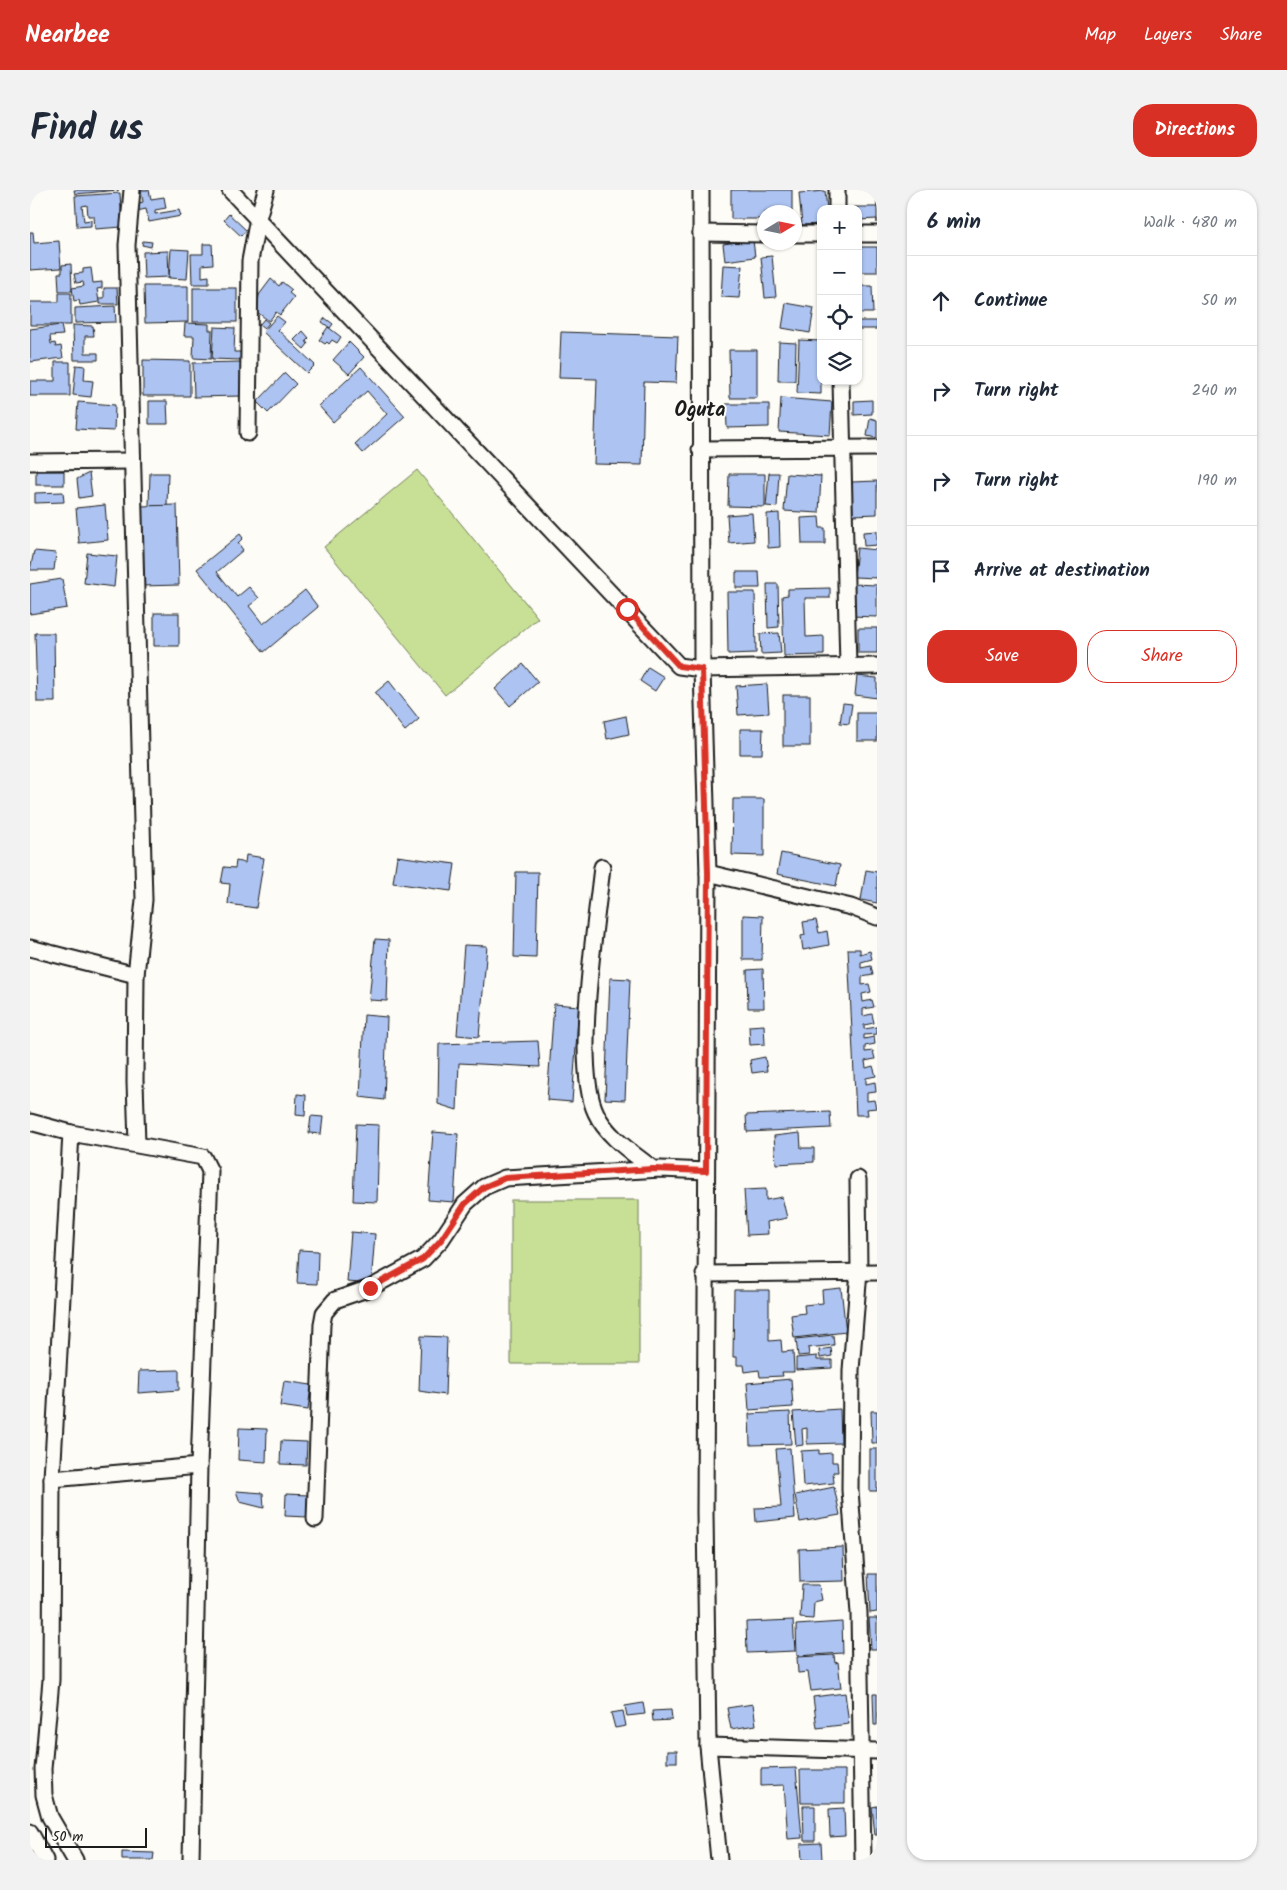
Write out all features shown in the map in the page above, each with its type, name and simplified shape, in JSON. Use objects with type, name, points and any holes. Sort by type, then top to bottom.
[{"type":"street","points":[[132,190],[127,245],[144,900],[136,975],[135,1082],[137,1144]]},
{"type":"street","points":[[230,190],[679,666],[702,669],[877,666]]},
{"type":"street","points":[[248,433],[250,261],[258,218],[266,190]]},
{"type":"street","points":[[701,190],[700,449],[702,669],[708,873],[704,1274],[708,1746],[719,1860]]},
{"type":"street","points":[[837,190],[837,205]]},
{"type":"street","points":[[701,233],[757,234]]},
{"type":"street","points":[[802,234],[817,234]]},
{"type":"street","points":[[862,234],[877,234]]},
{"type":"street","points":[[841,385],[848,666]]},
{"type":"street","points":[[700,449],[877,448]]},
{"type":"street","points":[[30,462],[132,461]]},
{"type":"street","points":[[602,867],[588,1010],[586,1048],[588,1091],[596,1114],[618,1142],[653,1169]]},
{"type":"street","points":[[708,873],[851,907],[877,917]]},
{"type":"street","points":[[30,948],[136,975]]},
{"type":"street","points":[[30,1122],[71,1133],[203,1157],[210,1171],[199,1466],[191,1860]]},
{"type":"street","points":[[71,1133],[52,1479],[51,1680],[43,1769],[44,1795],[50,1817],[75,1860]]},
{"type":"street","points":[[315,1520],[322,1324],[324,1313],[335,1300],[370,1288],[423,1259],[441,1240],[465,1204],[484,1187],[505,1178],[653,1169],[706,1171]]},
{"type":"street","points":[[858,1179],[860,1271],[851,1370],[850,1490],[858,1613],[863,1860]]},
{"type":"street","points":[[704,1274],[877,1272]]},
{"type":"street","points":[[52,1479],[199,1466]]},
{"type":"street","points":[[708,1746],[877,1751]]},
{"type":"street","points":[[30,1832],[45,1860]]},
{"type":"green space","points":[[417,470],[538,618],[445,695],[324,547]]},
{"type":"green space","points":[[511,1200],[639,1200],[639,1364],[511,1364]]},
{"type":"building","points":[[74,190],[119,190],[75,194]]},
{"type":"building","points":[[141,190],[149,190],[151,199],[164,197],[166,208],[155,210],[155,214],[179,210],[181,216],[149,222],[146,209],[137,211],[135,204],[143,202]]},
{"type":"building","points":[[731,190],[792,190],[792,205],[757,205],[757,219],[731,219]]},
{"type":"building","points":[[825,191],[827,205],[817,205],[817,224],[802,225],[802,205],[800,205],[799,193]]},
{"type":"building","points":[[120,193],[122,227],[95,229],[94,216],[88,216],[87,205],[82,206],[84,221],[91,220],[91,226],[77,227],[75,196]]},
{"type":"building","points":[[862,207],[877,207],[877,219],[862,220]]},
{"type":"building","points":[[229,214],[246,230],[241,236],[224,220]]},
{"type":"building","points":[[30,232],[33,232],[34,243],[59,241],[61,268],[30,270]]},
{"type":"building","points":[[753,240],[755,257],[725,261],[723,244]]},
{"type":"building","points":[[143,241],[152,242],[151,247],[142,245]]},
{"type":"building","points":[[203,244],[212,244],[213,264],[202,265],[202,277],[209,276],[209,284],[192,284],[191,254],[203,254]]},
{"type":"building","points":[[862,247],[877,247],[877,272],[862,272]]},
{"type":"building","points":[[171,249],[189,250],[187,279],[169,278]]},
{"type":"building","points":[[168,251],[169,277],[144,278],[143,252]]},
{"type":"building","points":[[772,256],[776,297],[765,298],[761,257]]},
{"type":"building","points":[[71,264],[72,291],[59,291],[58,273],[62,273],[62,265]]},
{"type":"building","points":[[723,265],[742,266],[739,298],[721,297]]},
{"type":"building","points":[[91,268],[93,283],[102,282],[102,288],[97,289],[99,302],[80,305],[79,300],[74,301],[72,288],[84,286],[83,282],[76,283],[74,274],[83,273],[83,269]]},
{"type":"building","points":[[271,279],[279,286],[282,282],[292,290],[289,293],[294,297],[280,315],[276,312],[269,321],[257,312],[259,295]]},
{"type":"building","points":[[144,286],[188,286],[188,322],[145,323]]},
{"type":"building","points":[[862,286],[872,286],[873,313],[862,313]]},
{"type":"building","points":[[104,288],[117,288],[118,304],[100,304],[100,298],[104,298]]},
{"type":"building","points":[[193,288],[237,288],[237,322],[193,322]]},
{"type":"building","points":[[59,293],[71,293],[71,325],[30,325],[30,302],[59,302]]},
{"type":"building","points":[[786,303],[814,308],[810,333],[782,328]]},
{"type":"building","points":[[115,306],[116,322],[75,323],[75,308]]},
{"type":"building","points":[[277,316],[285,322],[278,330],[315,365],[307,373],[263,332]]},
{"type":"building","points":[[325,318],[333,324],[330,328],[322,322]]},
{"type":"building","points":[[264,319],[269,323],[264,329],[259,325]]},
{"type":"building","points":[[862,321],[877,321],[877,329],[862,329]]},
{"type":"building","points":[[185,323],[209,324],[209,330],[212,330],[211,359],[193,358],[194,336],[184,336]]},
{"type":"building","points":[[61,325],[63,335],[50,336],[51,344],[55,343],[56,347],[61,346],[63,358],[30,362],[30,329]]},
{"type":"building","points":[[73,325],[93,326],[94,336],[85,336],[85,353],[98,353],[98,360],[74,360]]},
{"type":"building","points":[[214,327],[235,328],[234,352],[241,352],[241,360],[212,359]]},
{"type":"building","points":[[328,327],[341,337],[337,343],[332,340],[329,344],[327,342],[325,344],[319,340]]},
{"type":"building","points":[[303,331],[309,338],[306,341],[308,344],[304,349],[294,340]]},
{"type":"building","points":[[561,332],[678,336],[676,383],[644,382],[642,465],[594,464],[597,379],[559,378]]},
{"type":"building","points":[[799,340],[817,341],[817,385],[821,385],[821,394],[797,393]]},
{"type":"building","points":[[349,342],[364,357],[349,374],[333,360]]},
{"type":"building","points":[[779,342],[796,343],[795,381],[778,381]]},
{"type":"building","points":[[729,350],[757,350],[757,398],[730,398]]},
{"type":"building","points":[[143,360],[190,361],[190,396],[143,396]]},
{"type":"building","points":[[55,362],[70,362],[70,396],[30,396],[30,381],[55,381]]},
{"type":"building","points":[[241,362],[242,396],[194,397],[193,363]]},
{"type":"building","points":[[76,365],[85,366],[84,380],[93,381],[91,397],[73,395]]},
{"type":"building","points":[[361,367],[405,416],[363,453],[355,444],[387,414],[367,391],[333,422],[319,406]]},
{"type":"building","points":[[285,373],[296,384],[268,413],[257,402]]},
{"type":"building","points":[[781,398],[832,402],[830,435],[779,432]]},
{"type":"building","points":[[872,400],[872,414],[854,415],[854,401]]},
{"type":"building","points":[[149,401],[167,401],[168,424],[149,424]]},
{"type":"building","points":[[78,402],[115,405],[114,431],[76,429]]},
{"type":"building","points":[[726,404],[769,404],[769,427],[727,428]]},
{"type":"building","points":[[870,418],[877,420],[877,438],[867,436]]},
{"type":"building","points":[[36,471],[64,471],[64,485],[36,485]]},
{"type":"building","points":[[89,473],[92,496],[79,498],[77,479]]},
{"type":"building","points":[[150,473],[168,473],[167,506],[149,506]]},
{"type":"building","points":[[769,473],[779,473],[777,507],[766,506]]},
{"type":"building","points":[[729,474],[765,474],[765,507],[728,506]]},
{"type":"building","points":[[787,474],[821,476],[819,513],[784,511]]},
{"type":"building","points":[[877,481],[877,514],[853,515],[852,482]]},
{"type":"building","points":[[63,492],[64,502],[35,503],[35,493]]},
{"type":"building","points":[[105,505],[108,540],[79,543],[76,508]]},
{"type":"building","points":[[177,505],[179,585],[142,586],[140,506]]},
{"type":"building","points":[[752,513],[754,541],[729,543],[727,515]]},
{"type":"building","points":[[779,513],[780,547],[768,548],[767,514]]},
{"type":"building","points":[[819,517],[820,528],[825,528],[825,544],[802,544],[801,518]]},
{"type":"building","points":[[877,531],[877,545],[864,546],[863,532]]},
{"type":"building","points":[[240,534],[243,538],[238,543],[243,550],[217,572],[237,597],[249,587],[259,598],[249,606],[263,624],[305,590],[318,607],[264,652],[197,569]]},
{"type":"building","points":[[857,548],[877,550],[877,578],[854,577]]},
{"type":"building","points":[[34,551],[56,553],[54,570],[30,570]]},
{"type":"building","points":[[87,553],[117,556],[114,587],[84,583]]},
{"type":"building","points":[[736,572],[759,572],[760,588],[736,588]]},
{"type":"building","points":[[62,579],[67,608],[30,614],[30,584]]},
{"type":"building","points":[[767,584],[778,584],[779,627],[768,628]]},
{"type":"building","points":[[852,584],[877,585],[877,617],[851,616]]},
{"type":"building","points":[[830,588],[830,598],[805,598],[806,637],[824,636],[824,655],[784,656],[782,596],[788,595],[788,589]]},
{"type":"building","points":[[727,592],[755,592],[756,653],[728,654]]},
{"type":"building","points":[[154,613],[179,613],[179,646],[154,646]]},
{"type":"building","points":[[858,628],[877,628],[877,653],[858,653]]},
{"type":"building","points":[[35,633],[54,633],[55,702],[37,702]]},
{"type":"building","points":[[779,633],[781,653],[761,654],[760,634]]},
{"type":"building","points":[[523,664],[538,682],[510,706],[495,689]]},
{"type":"building","points":[[648,667],[664,677],[655,691],[640,681]]},
{"type":"building","points":[[857,676],[877,678],[877,698],[855,695]]},
{"type":"building","points":[[389,681],[419,719],[405,731],[375,693]]},
{"type":"building","points":[[767,684],[769,713],[738,715],[736,686]]},
{"type":"building","points":[[783,695],[810,695],[810,746],[783,746]]},
{"type":"building","points":[[843,703],[852,704],[849,724],[840,723]]},
{"type":"building","points":[[857,713],[877,713],[877,741],[857,741]]},
{"type":"building","points":[[626,716],[629,734],[607,739],[604,721]]},
{"type":"building","points":[[740,729],[763,729],[762,754],[740,754]]},
{"type":"building","points":[[733,799],[764,799],[764,856],[732,855]]},
{"type":"building","points":[[781,853],[840,865],[836,886],[777,874]]},
{"type":"building","points":[[246,855],[264,858],[256,908],[228,904],[230,884],[221,883],[224,867],[235,868],[236,861],[245,863]]},
{"type":"building","points":[[397,856],[455,864],[451,891],[393,883]]},
{"type":"building","points":[[866,870],[877,872],[877,903],[861,900]]},
{"type":"building","points":[[516,872],[538,872],[536,958],[514,957]]},
{"type":"building","points":[[743,915],[763,916],[762,960],[743,960]]},
{"type":"building","points":[[816,920],[819,933],[827,931],[829,945],[803,950],[801,936],[805,935],[803,922]]},
{"type":"building","points":[[375,939],[389,940],[387,1001],[369,1000]]},
{"type":"building","points":[[464,945],[487,946],[479,1037],[457,1035]]},
{"type":"building","points":[[848,949],[860,949],[860,954],[870,951],[872,959],[861,962],[861,968],[871,966],[873,975],[862,977],[862,985],[869,984],[871,992],[862,994],[863,1002],[872,1000],[874,1007],[863,1009],[863,1016],[872,1014],[874,1023],[864,1025],[864,1029],[877,1027],[877,1034],[864,1035],[864,1039],[874,1037],[875,1044],[865,1046],[865,1052],[873,1051],[875,1059],[865,1061],[866,1068],[873,1066],[876,1076],[866,1078],[866,1084],[875,1082],[876,1092],[867,1093],[867,1101],[874,1100],[876,1108],[867,1109],[868,1115],[856,1115]]},
{"type":"building","points":[[763,969],[764,1008],[748,1008],[747,970]]},
{"type":"building","points":[[610,978],[630,979],[625,1100],[605,1099]]},
{"type":"building","points":[[554,1004],[579,1006],[572,1102],[547,1100]]},
{"type":"building","points":[[364,1015],[387,1017],[384,1100],[360,1097]]},
{"type":"building","points":[[764,1025],[765,1044],[750,1045],[749,1026]]},
{"type":"building","points":[[538,1041],[540,1067],[459,1063],[457,1110],[438,1104],[439,1044]]},
{"type":"building","points":[[765,1057],[767,1071],[752,1073],[750,1060]]},
{"type":"building","points":[[297,1094],[306,1095],[305,1116],[296,1115]]},
{"type":"building","points":[[830,1112],[831,1128],[747,1132],[746,1115]]},
{"type":"building","points":[[311,1116],[323,1117],[321,1134],[309,1133]]},
{"type":"building","points":[[356,1124],[379,1125],[377,1202],[353,1201]]},
{"type":"building","points":[[433,1132],[458,1134],[454,1202],[428,1200]]},
{"type":"building","points":[[800,1133],[801,1148],[814,1148],[814,1162],[776,1164],[774,1136]]},
{"type":"building","points":[[766,1189],[766,1200],[782,1197],[787,1218],[767,1222],[768,1234],[747,1235],[744,1190]]},
{"type":"building","points":[[351,1232],[375,1234],[371,1284],[347,1282]]},
{"type":"building","points":[[299,1250],[318,1251],[317,1284],[297,1283]]},
{"type":"building","points":[[841,1288],[846,1332],[794,1338],[791,1315],[805,1313],[804,1305],[823,1303],[822,1290]]},
{"type":"building","points":[[734,1290],[769,1290],[769,1341],[781,1340],[782,1352],[793,1351],[794,1372],[782,1372],[783,1376],[760,1377],[759,1370],[745,1372],[744,1365],[737,1365],[737,1357],[733,1357]]},
{"type":"building","points":[[833,1335],[834,1345],[808,1348],[809,1355],[798,1356],[796,1339]]},
{"type":"building","points":[[421,1336],[447,1337],[445,1395],[419,1391]]},
{"type":"building","points":[[831,1348],[832,1356],[820,1358],[819,1350]]},
{"type":"building","points":[[817,1356],[817,1360],[832,1360],[832,1368],[796,1370],[796,1358]]},
{"type":"building","points":[[179,1370],[179,1390],[138,1393],[139,1371]]},
{"type":"building","points":[[791,1379],[793,1407],[749,1410],[747,1383]]},
{"type":"building","points":[[284,1381],[311,1385],[308,1410],[280,1406]]},
{"type":"building","points":[[840,1409],[841,1443],[807,1444],[807,1428],[802,1429],[803,1445],[796,1446],[793,1412]]},
{"type":"building","points":[[871,1411],[877,1411],[877,1443],[872,1443]]},
{"type":"building","points":[[790,1412],[791,1444],[750,1445],[749,1414]]},
{"type":"building","points":[[239,1428],[267,1429],[266,1462],[238,1460]]},
{"type":"building","points":[[281,1441],[307,1442],[306,1465],[280,1464]]},
{"type":"building","points":[[790,1448],[795,1518],[756,1522],[755,1508],[781,1507],[776,1449]]},
{"type":"building","points":[[870,1449],[877,1449],[877,1491],[870,1491]]},
{"type":"building","points":[[819,1450],[819,1454],[832,1453],[832,1462],[837,1462],[838,1472],[833,1472],[834,1483],[803,1486],[801,1451]]},
{"type":"building","points":[[834,1487],[840,1515],[800,1522],[795,1495]]},
{"type":"building","points":[[236,1491],[263,1493],[264,1508],[240,1502]]},
{"type":"building","points":[[286,1494],[308,1495],[308,1517],[285,1516]]},
{"type":"building","points":[[843,1547],[844,1581],[800,1582],[799,1549]]},
{"type":"building","points":[[868,1574],[877,1574],[877,1612],[870,1613]]},
{"type":"building","points":[[802,1585],[819,1585],[822,1600],[814,1602],[813,1619],[800,1618]]},
{"type":"building","points":[[869,1618],[877,1618],[877,1649],[871,1649]]},
{"type":"building","points":[[793,1620],[795,1651],[747,1653],[746,1622]]},
{"type":"building","points":[[842,1622],[843,1653],[797,1656],[796,1625]]},
{"type":"building","points":[[834,1655],[835,1663],[838,1662],[841,1688],[811,1691],[808,1672],[798,1673],[797,1657]]},
{"type":"building","points":[[845,1693],[849,1724],[817,1728],[813,1697]]},
{"type":"building","points":[[873,1694],[877,1694],[877,1725],[874,1725]]},
{"type":"building","points":[[643,1703],[645,1714],[627,1716],[625,1706]]},
{"type":"building","points":[[753,1704],[756,1725],[731,1729],[727,1708]]},
{"type":"building","points":[[671,1710],[672,1720],[653,1721],[652,1711]]},
{"type":"building","points":[[623,1711],[626,1726],[615,1728],[611,1713]]},
{"type":"building","points":[[667,1751],[677,1751],[677,1762],[667,1762]]},
{"type":"building","points":[[796,1768],[802,1838],[788,1839],[784,1785],[761,1786],[761,1769]]},
{"type":"building","points":[[800,1770],[845,1770],[845,1803],[801,1803]]},
{"type":"building","points":[[803,1806],[815,1806],[815,1841],[804,1841]]},
{"type":"building","points":[[877,1806],[877,1835],[875,1835],[872,1807]]},
{"type":"building","points":[[844,1808],[845,1836],[830,1837],[829,1809]]},
{"type":"building","points":[[821,1843],[822,1860],[802,1860],[801,1844]]},
{"type":"building","points":[[30,1848],[38,1860],[30,1860]]},
{"type":"building","points":[[122,1852],[154,1853],[153,1860],[122,1860]]},
{"type":"district","name":"Oguta","points":[[700,409]]},
{"type":"route","points":[[370,1288],[423,1259],[441,1240],[465,1204],[484,1187],[505,1178],[653,1169],[706,1171],[708,873],[702,669],[679,666],[627,609]]}]
